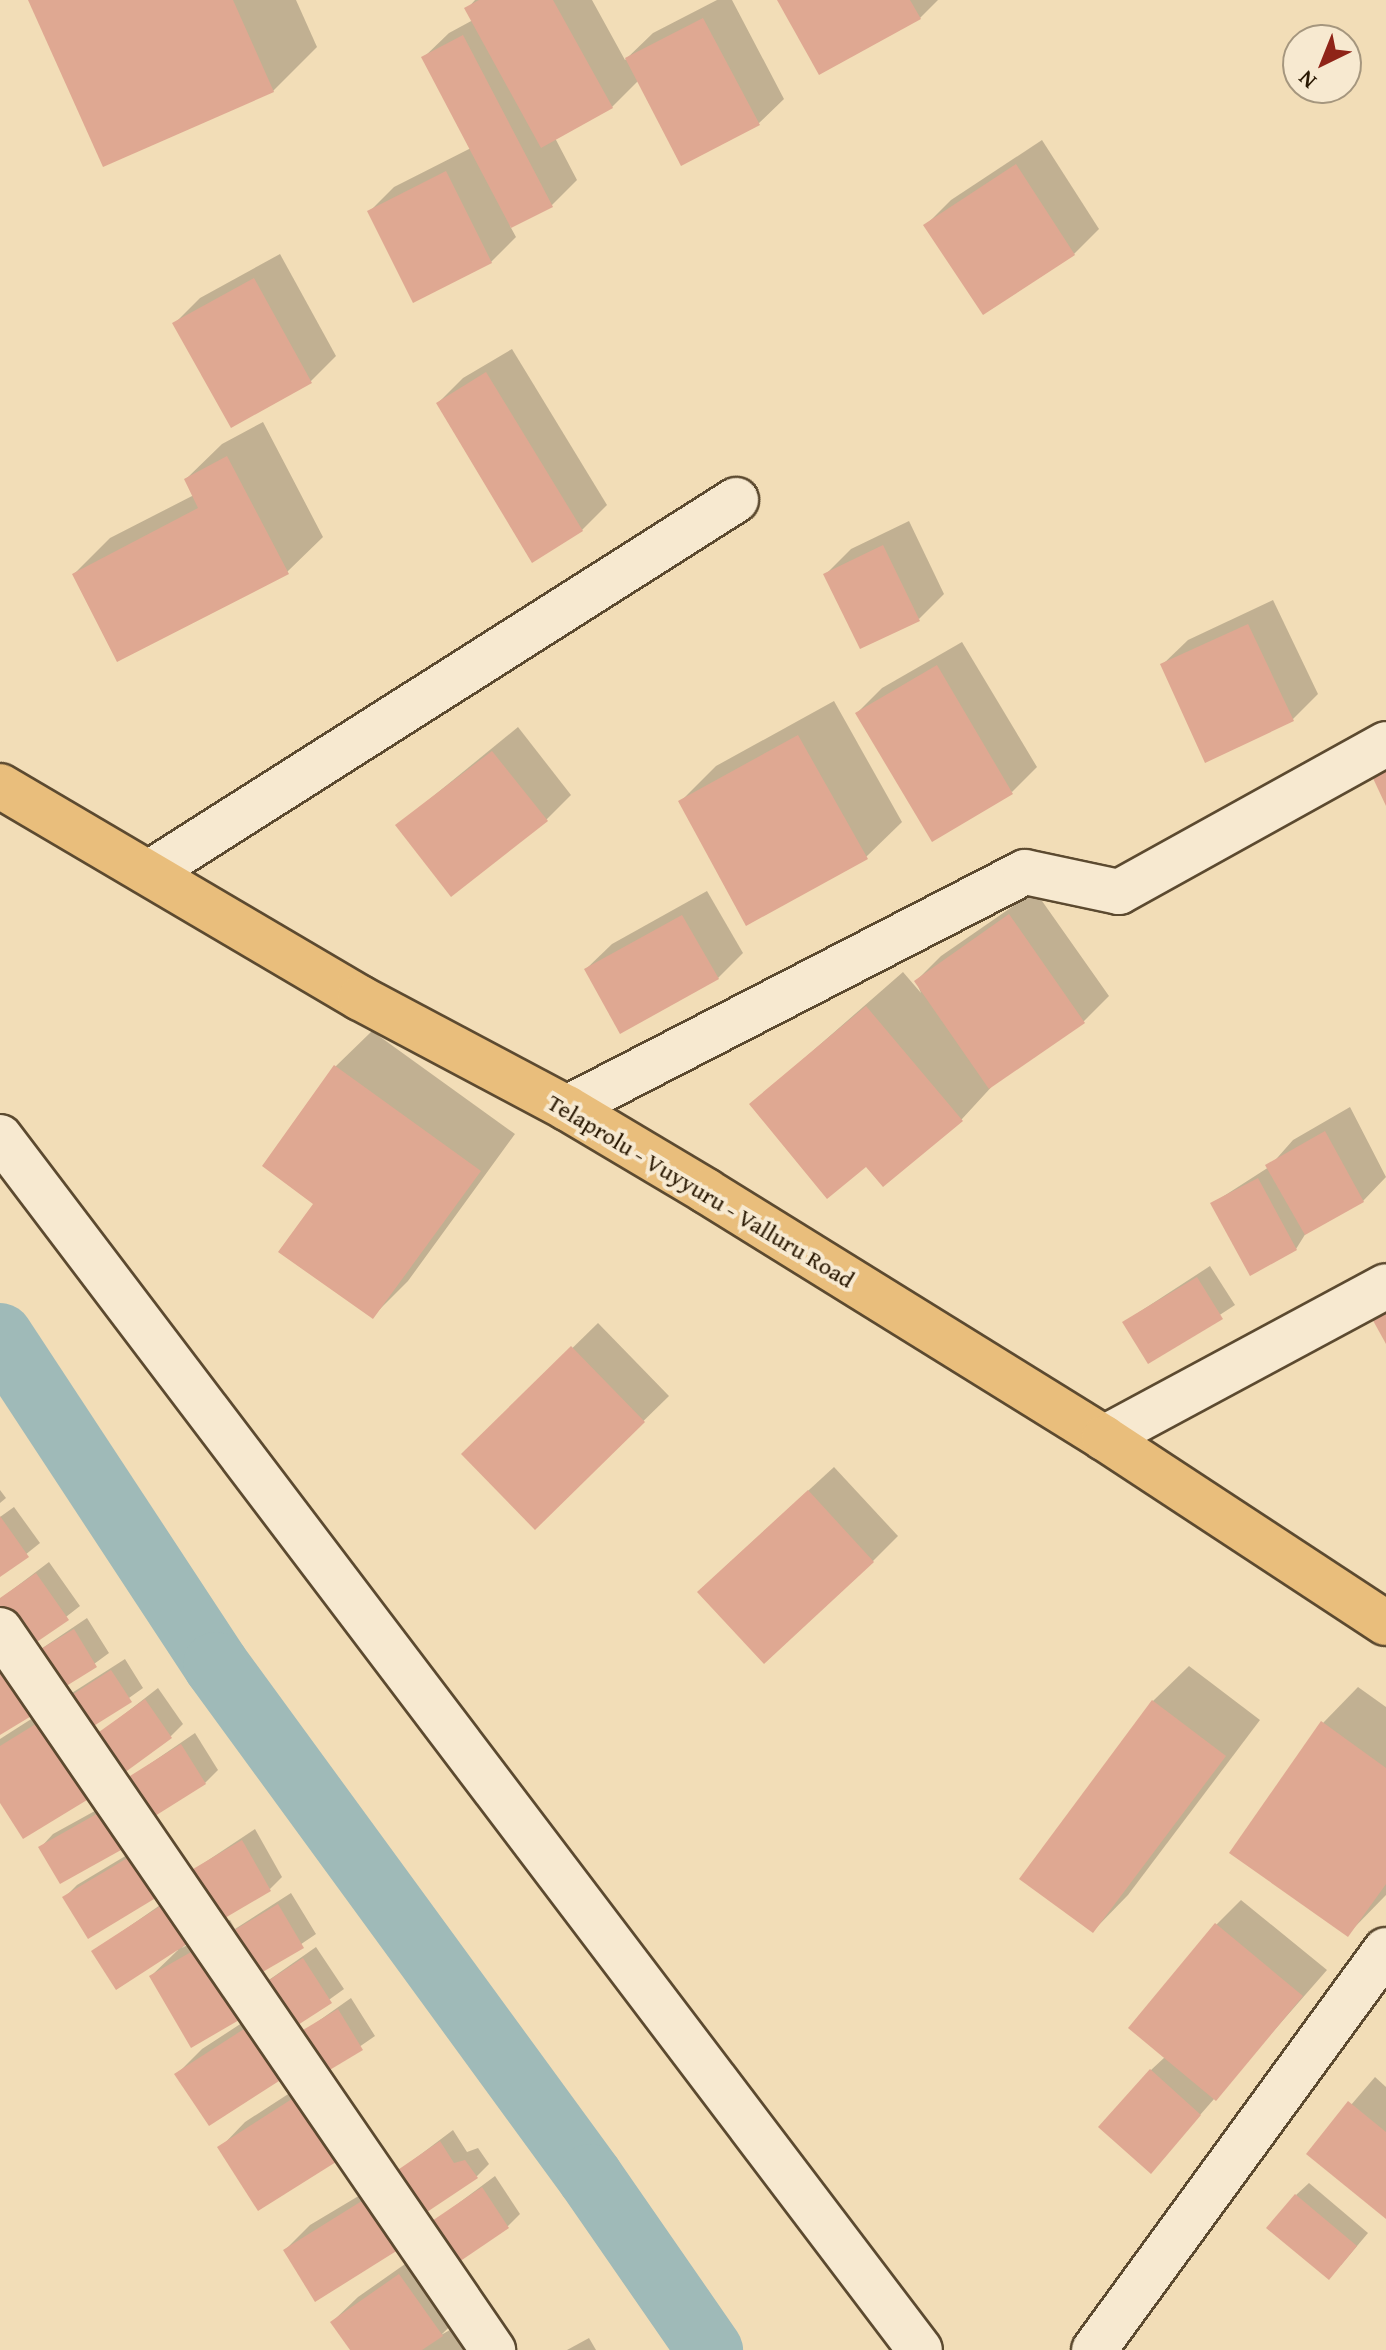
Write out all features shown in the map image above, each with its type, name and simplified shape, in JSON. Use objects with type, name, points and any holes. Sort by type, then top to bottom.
[{"type":"main road","name":"Telaprolu - Vuyyuru - Valluru Road","points":[[0,786],[152,871],[360,998],[567,1108],[1104,1438],[1386,1623]]},
{"type":"street","points":[[152,871],[736,500]]},
{"type":"street","points":[[567,1108],[1025,872],[1119,892],[1386,744]]},
{"type":"street","points":[[0,1137],[920,2350]]},
{"type":"street","points":[[1104,1438],[1386,1286]]},
{"type":"street","points":[[0,1630],[493,2350]]},
{"type":"street","points":[[1094,2350],[1386,1950]]},
{"type":"building","points":[[28,0],[233,0],[274,92],[103,167]]},
{"type":"building","points":[[479,0],[553,0],[613,108],[541,148],[464,8]]},
{"type":"building","points":[[777,0],[910,0],[921,19],[819,75]]},
{"type":"building","points":[[703,18],[760,125],[681,166],[625,58]]},
{"type":"building","points":[[463,35],[553,207],[511,228],[421,57]]},
{"type":"building","points":[[1016,164],[1075,255],[983,315],[923,225]]},
{"type":"building","points":[[446,171],[492,263],[413,303],[367,211]]},
{"type":"building","points":[[254,278],[312,383],[231,428],[172,323]]},
{"type":"building","points":[[486,372],[583,531],[532,563],[436,403]]},
{"type":"building","points":[[227,456],[289,574],[117,662],[72,574],[198,508],[184,479]]},
{"type":"building","points":[[883,545],[920,621],[860,649],[823,574]]},
{"type":"building","points":[[1248,624],[1294,721],[1205,763],[1160,664]]},
{"type":"building","points":[[937,665],[1013,794],[932,842],[855,713]]},
{"type":"building","points":[[798,735],[868,859],[746,926],[678,801]]},
{"type":"building","points":[[492,751],[548,821],[451,897],[395,825]]},
{"type":"building","points":[[1386,767],[1386,806],[1371,774]]},
{"type":"building","points":[[1009,914],[1085,1023],[989,1089],[914,981]]},
{"type":"building","points":[[682,915],[719,979],[620,1034],[584,969]]},
{"type":"building","points":[[866,1006],[963,1121],[883,1187],[866,1167],[827,1199],[749,1104]]},
{"type":"building","points":[[334,1065],[481,1171],[373,1319],[278,1252],[313,1204],[262,1166]]},
{"type":"building","points":[[1325,1131],[1364,1202],[1305,1235],[1265,1165]]},
{"type":"building","points":[[1258,1178],[1297,1250],[1250,1276],[1210,1203]]},
{"type":"building","points":[[1197,1277],[1223,1319],[1148,1364],[1122,1322]]},
{"type":"building","points":[[1386,1306],[1386,1344],[1370,1315]]},
{"type":"building","points":[[571,1346],[645,1422],[535,1530],[461,1454]]},
{"type":"building","points":[[808,1490],[874,1562],[764,1664],[697,1592]]},
{"type":"building","points":[[0,1516],[29,1557],[0,1577]]},
{"type":"building","points":[[36,1573],[69,1620],[25,1650],[0,1614],[0,1598]]},
{"type":"building","points":[[74,1629],[97,1667],[55,1693],[31,1655]]},
{"type":"building","points":[[0,1662],[33,1715],[0,1735]]},
{"type":"building","points":[[111,1670],[132,1702],[84,1732],[64,1700]]},
{"type":"building","points":[[145,1699],[172,1738],[120,1776],[92,1737]]},
{"type":"building","points":[[1152,1700],[1226,1756],[1093,1933],[1019,1879]]},
{"type":"building","points":[[1321,1721],[1386,1768],[1386,1884],[1348,1937],[1229,1853]]},
{"type":"building","points":[[39,1722],[87,1800],[23,1839],[0,1803],[0,1746]]},
{"type":"building","points":[[181,1744],[206,1784],[147,1821],[122,1781]]},
{"type":"building","points":[[109,1807],[130,1845],[60,1884],[38,1847]]},
{"type":"building","points":[[242,1840],[271,1891],[213,1925],[183,1875]]},
{"type":"building","points":[[134,1854],[159,1896],[88,1939],[62,1897]]},
{"type":"building","points":[[278,1904],[304,1948],[254,1977],[228,1934]]},
{"type":"building","points":[[162,1905],[187,1944],[116,1990],[91,1951]]},
{"type":"building","points":[[1215,1923],[1303,1996],[1216,2101],[1128,2028]]},
{"type":"building","points":[[205,1944],[246,2016],[191,2048],[149,1976]]},
{"type":"building","points":[[303,1958],[332,2003],[287,2032],[257,1988]]},
{"type":"building","points":[[338,2009],[363,2050],[318,2077],[293,2036]]},
{"type":"building","points":[[244,2029],[279,2081],[209,2126],[174,2074]]},
{"type":"building","points":[[1150,2069],[1201,2115],[1151,2174],[1098,2127]]},
{"type":"building","points":[[295,2097],[336,2162],[258,2211],[217,2147]]},
{"type":"building","points":[[1348,2101],[1386,2132],[1386,2219],[1306,2154]]},
{"type":"building","points":[[440,2141],[454,2163],[465,2160],[478,2178],[418,2218],[389,2176]]},
{"type":"building","points":[[482,2187],[509,2228],[456,2264],[429,2223]]},
{"type":"building","points":[[1295,2194],[1357,2246],[1329,2280],[1266,2228]]},
{"type":"building","points":[[365,2199],[398,2250],[315,2302],[283,2250]]},
{"type":"building","points":[[399,2274],[443,2336],[422,2350],[350,2350],[330,2322]]},
{"type":"waterway","points":[[0,1336],[216,1665],[590,2177],[710,2350]]}]
